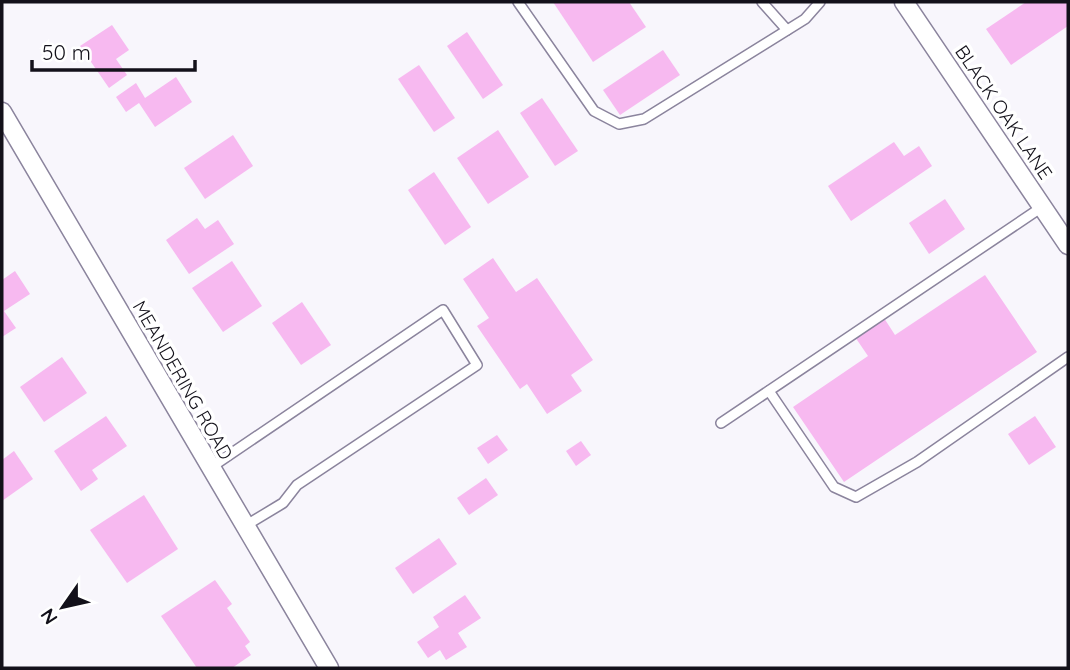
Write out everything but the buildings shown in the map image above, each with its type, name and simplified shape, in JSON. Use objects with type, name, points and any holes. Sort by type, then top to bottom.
[{"type":"street","name":"BLACK OAK LANE","points":[[904,2],[1068,245]]},
{"type":"street","name":"MEANDERING ROAD","points":[[2,112],[329,668]]},
{"type":"lane","points":[[518,2],[594,111],[620,124],[644,119],[805,19],[820,2]]},
{"type":"lane","points":[[762,2],[787,30]]},
{"type":"lane","points":[[721,422],[1042,207]]},
{"type":"lane","points":[[210,468],[443,310],[477,365],[297,485],[283,503],[245,526]]},
{"type":"lane","points":[[769,391],[834,487],[856,497],[917,462],[1068,357]]}]
